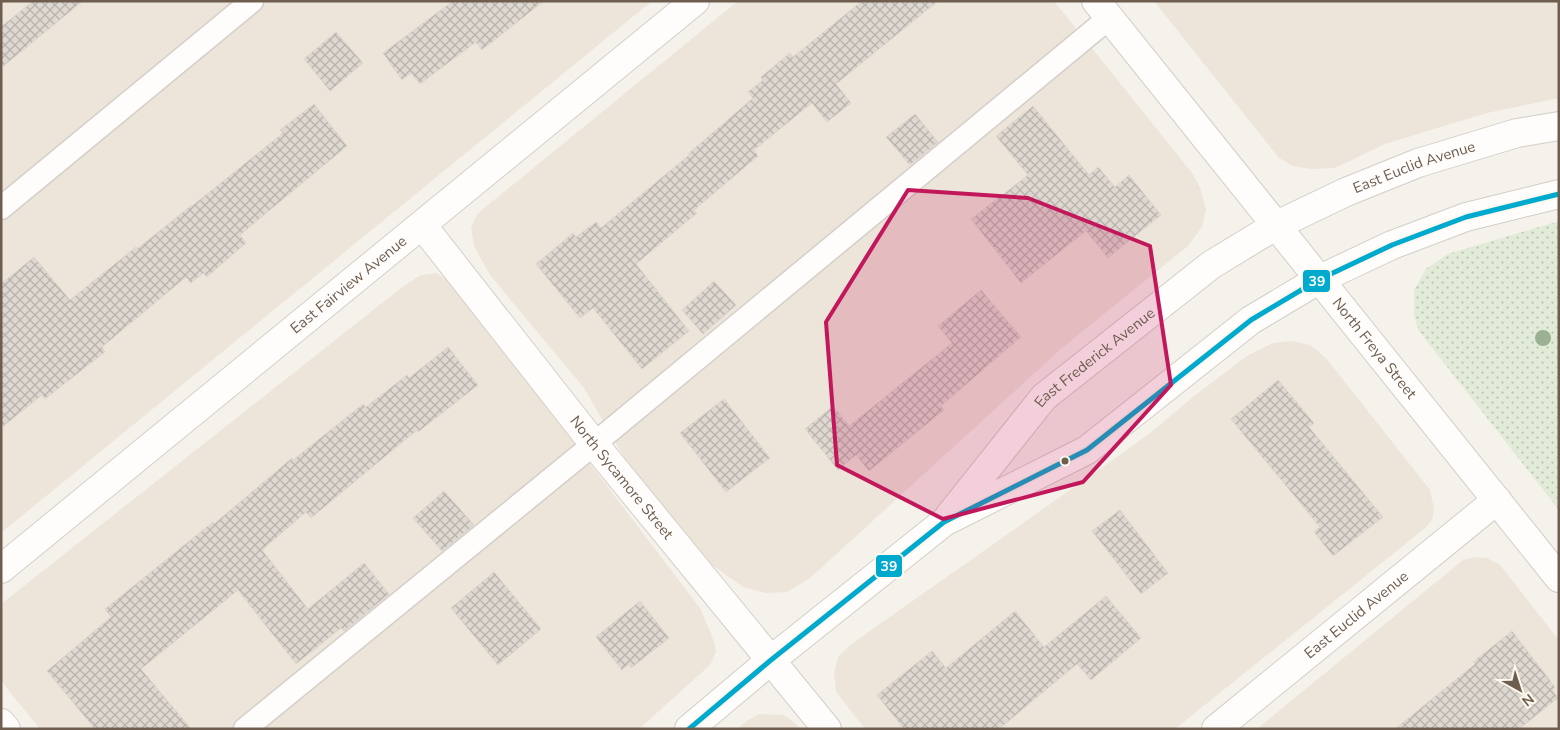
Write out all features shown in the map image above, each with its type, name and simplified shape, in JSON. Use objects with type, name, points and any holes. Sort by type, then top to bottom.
[{"type":"street","name":"East Fairview Avenue","points":[[1,569],[695,1]]},
{"type":"street","name":"North Freya Street","points":[[1103,10],[1559,578]]},
{"type":"street","name":"East Euclid Avenue","points":[[1275,226],[1346,192],[1418,163],[1517,133],[1559,126]]},
{"type":"street","points":[[1318,280],[1392,245],[1466,217],[1559,194]]},
{"type":"street","name":"North Sycamore Street","points":[[422,225],[594,444],[827,729]]},
{"type":"street","name":"East Frederick Avenue","points":[[944,522],[1044,397],[1211,265],[1275,226]]},
{"type":"street","name":"East Frederick Avenue","points":[[690,729],[771,660],[944,522],[1088,450],[1251,320],[1318,280]]},
{"type":"street","name":"East Euclid Avenue","points":[[1216,729],[1497,500]]},
{"type":"street","points":[[1,723],[6,729]]},
{"type":"lane","points":[[1,208],[252,1]]},
{"type":"lane","points":[[245,729],[594,444],[1103,10]]},
{"type":"highlighted area","points":[[908,190],[1028,198],[1150,246],[1171,385],[1083,482],[943,519],[837,465],[826,322]]},
{"type":"shaded area","points":[[1,1],[652,1],[1,533]]},
{"type":"shaded area","points":[[738,1],[1054,1],[1193,174],[1200,188],[1206,209],[1202,227],[1188,246],[1062,348],[809,579],[787,592],[765,593],[743,587],[705,560],[664,513],[625,459],[584,388],[490,275],[474,246],[471,228],[477,214]]},
{"type":"shaded area","points":[[1154,1],[1559,1],[1559,98],[1487,113],[1385,144],[1335,168],[1310,169],[1293,166],[1279,158]]},
{"type":"shaded area","points":[[437,273],[453,284],[700,608],[714,641],[716,652],[710,665],[639,729],[40,729],[1,681],[1,604],[401,288],[421,275]]},
{"type":"shaded area","points":[[1291,341],[1310,345],[1326,358],[1430,490],[1434,509],[1432,520],[1424,529],[1175,729],[865,729],[836,692],[834,673],[838,657],[850,645],[1150,433],[1194,396],[1247,356],[1273,343]]},
{"type":"shaded area","points":[[1475,557],[1487,558],[1500,565],[1559,640],[1559,729],[1257,729],[1463,560]]},
{"type":"shaded area","points":[[759,714],[784,715],[800,729],[737,729]]},
{"type":"green space","points":[[1559,221],[1559,510],[1419,331],[1414,316],[1414,290],[1426,269],[1448,254]]},
{"type":"building","points":[[33,1],[83,1],[1,68],[1,27]]},
{"type":"building","points":[[453,1],[544,1],[482,50],[476,42],[420,84],[411,73],[402,80],[383,53]]},
{"type":"building","points":[[862,1],[938,1],[836,84],[851,103],[827,122],[812,103],[754,150],[758,156],[694,210],[697,213],[636,264],[689,331],[642,369],[593,308],[580,318],[536,264],[573,233],[576,237],[596,222],[601,228],[689,155],[753,98],[748,92],[763,80],[761,77],[790,53],[793,57]]},
{"type":"building","points":[[336,32],[363,63],[330,91],[304,59]]},
{"type":"building","points":[[314,104],[347,146],[240,235],[246,243],[207,277],[203,273],[191,283],[186,277],[102,347],[105,352],[45,399],[42,395],[1,428],[1,284],[34,257],[70,300],[283,133],[280,130]]},
{"type":"building","points":[[1033,106],[1089,175],[1098,167],[1115,187],[1129,175],[1161,215],[1108,258],[1086,231],[1021,283],[971,219],[1028,175],[996,136]]},
{"type":"building","points":[[915,114],[938,142],[910,165],[886,137]]},
{"type":"building","points":[[714,281],[736,305],[703,334],[682,310]]},
{"type":"building","points":[[981,290],[1021,337],[941,406],[944,410],[869,471],[856,455],[838,470],[805,429],[833,406],[849,426],[952,343],[938,326]]},
{"type":"building","points":[[448,347],[478,385],[418,432],[417,430],[311,518],[306,512],[262,550],[308,609],[364,563],[389,594],[344,631],[341,628],[296,664],[238,590],[141,669],[191,729],[95,729],[47,671],[111,617],[105,609],[213,522],[214,524],[292,458],[293,460],[363,404],[366,407],[407,375],[409,378]]},
{"type":"building","points":[[1278,380],[1314,423],[1309,427],[1383,517],[1333,556],[1314,532],[1320,527],[1231,419]]},
{"type":"building","points":[[724,399],[770,458],[726,492],[680,433]]},
{"type":"building","points":[[444,491],[474,525],[442,551],[413,518]]},
{"type":"building","points":[[1120,510],[1168,573],[1141,594],[1092,531]]},
{"type":"building","points":[[494,572],[541,629],[498,665],[451,608]]},
{"type":"building","points":[[1106,596],[1141,638],[1091,680],[1077,664],[999,729],[904,729],[877,695],[932,651],[946,668],[1015,611],[1044,647]]},
{"type":"building","points":[[640,601],[669,638],[631,668],[629,664],[622,670],[596,637]]},
{"type":"building","points":[[1512,631],[1555,687],[1552,690],[1558,698],[1519,729],[1395,729],[1475,664],[1473,662]]},
{"type":"transit line","name":"39","points":[[689,729],[771,660],[944,522],[1087,450],[1251,320],[1318,280],[1392,245],[1466,217],[1559,194]]}]
